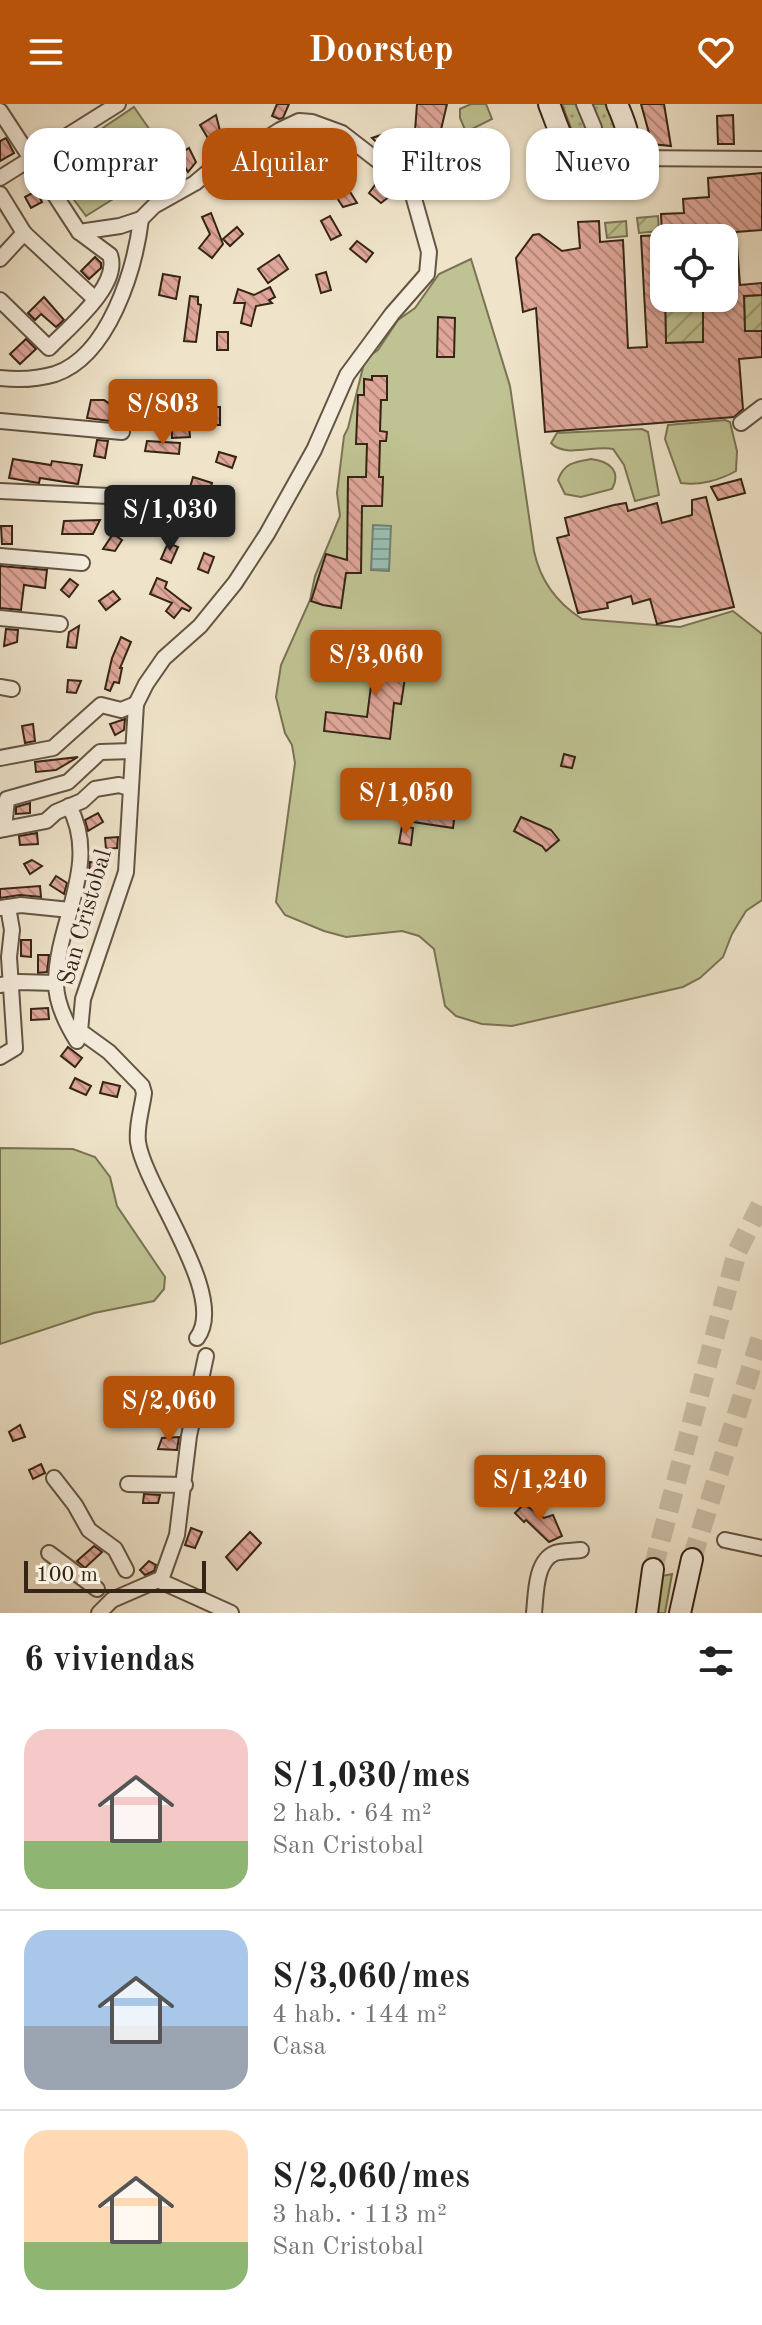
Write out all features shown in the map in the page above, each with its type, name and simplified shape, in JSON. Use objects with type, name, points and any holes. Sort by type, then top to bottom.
[{"type":"street","points":[[80,128],[118,104]]},
{"type":"street","points":[[549,104],[558,128]]},
{"type":"street","points":[[584,104],[594,128]]},
{"type":"street","points":[[617,104],[626,128]]},
{"type":"street","points":[[0,111],[24,149]]},
{"type":"street","name":"San Cristobal","points":[[80,1031],[83,999],[126,872],[136,704],[164,658],[200,626],[235,583],[267,534],[314,450],[347,375],[392,314],[427,274],[429,264],[427,239],[408,184],[342,133],[312,122],[299,121],[225,158],[195,183],[154,206],[141,219]]},
{"type":"street","points":[[659,158],[762,159]]},
{"type":"street","points":[[0,178],[24,163]]},
{"type":"street","points":[[0,194],[24,233],[95,299]]},
{"type":"street","points":[[0,300],[49,348],[109,280],[113,262],[105,250],[79,232],[58,200]]},
{"type":"street","points":[[0,378],[54,374],[77,362],[107,325],[122,296],[138,242],[141,219],[120,226],[79,232]]},
{"type":"street","points":[[0,259],[24,233]]},
{"type":"street","points":[[741,423],[762,407]]},
{"type":"street","points":[[0,421],[122,432]]},
{"type":"street","points":[[0,491],[109,496]]},
{"type":"street","points":[[0,556],[82,563]]},
{"type":"street","points":[[0,618],[60,624]]},
{"type":"street","points":[[0,758],[53,748],[101,705],[121,710],[136,704]]},
{"type":"street","points":[[129,788],[119,785],[95,789],[82,801],[56,812],[46,821],[2,830],[7,799],[68,782],[100,752],[133,751]]},
{"type":"street","points":[[83,765],[95,789]]},
{"type":"street","points":[[69,806],[79,825],[82,861],[56,983],[58,999],[77,1041],[80,1031],[109,1052],[142,1086],[144,1093],[138,1142],[147,1172],[187,1249],[205,1312],[203,1330],[197,1338]]},
{"type":"street","points":[[0,1057],[15,1048],[5,984],[12,930],[4,907],[46,906],[70,910]]},
{"type":"street","points":[[5,984],[56,983]]},
{"type":"street","points":[[161,1580],[174,1547],[185,1485],[189,1436],[206,1356]]},
{"type":"street","points":[[54,1478],[89,1530],[115,1549],[126,1570]]},
{"type":"street","points":[[128,1484],[185,1485]]},
{"type":"street","points":[[725,1540],[762,1548]]},
{"type":"street","points":[[534,1613],[538,1580],[546,1559],[556,1553],[581,1550]]},
{"type":"street","points":[[49,1553],[97,1589]]},
{"type":"street","points":[[680,1613],[692,1559]]},
{"type":"street","points":[[647,1613],[653,1569]]},
{"type":"street","points":[[99,1613],[112,1600],[161,1580],[231,1613]]},
{"type":"green space","points":[[471,104],[486,104],[492,119],[474,128],[464,128],[460,109]]},
{"type":"green space","points":[[562,104],[608,104],[616,128],[571,128]]},
{"type":"green space","points":[[134,107],[149,128],[103,128]]},
{"type":"green space","points":[[74,200],[111,200],[86,216]]},
{"type":"green space","points":[[658,216],[659,224],[650,224],[650,232],[639,233],[637,218]]},
{"type":"green space","points":[[626,221],[627,236],[607,238],[605,223]]},
{"type":"green space","points":[[471,259],[510,386],[534,551],[551,590],[582,619],[680,627],[733,611],[762,634],[762,900],[746,911],[723,957],[700,978],[683,987],[512,1026],[482,1024],[456,1016],[445,1006],[434,949],[419,936],[402,931],[346,937],[285,915],[276,902],[295,763],[276,697],[281,665],[310,600],[315,576],[340,516],[337,493],[344,436],[365,359],[378,350],[398,320],[415,308],[439,274]]},
{"type":"green space","points":[[762,295],[762,331],[745,331],[744,296]]},
{"type":"green space","points":[[665,312],[703,312],[703,342],[666,343]]},
{"type":"green space","points":[[730,422],[737,451],[736,471],[709,482],[681,483],[665,439],[668,425]]},
{"type":"green space","points":[[642,429],[648,432],[659,495],[635,501],[624,465],[613,449],[564,450],[551,443],[557,433]]},
{"type":"green space","points":[[591,459],[612,468],[615,482],[612,489],[581,497],[565,494],[558,480],[563,470],[575,462]]},
{"type":"green space","points":[[0,1148],[73,1149],[95,1157],[110,1177],[117,1206],[165,1277],[164,1289],[154,1301],[94,1313],[0,1344]]},
{"type":"green space","points":[[672,1574],[665,1613],[654,1613],[657,1577]]},
{"type":"water","points":[[373,525],[391,526],[389,571],[371,570]]},
{"type":"building","points":[[277,104],[289,104],[283,118],[272,116]]},
{"type":"building","points":[[417,104],[447,104],[441,128],[415,128]]},
{"type":"building","points":[[641,104],[664,104],[671,146],[659,145],[659,128],[648,128]]},
{"type":"building","points":[[216,115],[219,128],[202,128],[200,125]]},
{"type":"building","points":[[733,115],[734,144],[718,144],[717,116]]},
{"type":"building","points":[[6,138],[14,153],[0,161],[0,141]]},
{"type":"building","points":[[189,148],[196,162],[188,172],[186,169],[186,150]]},
{"type":"building","points":[[762,173],[762,230],[738,232],[738,224],[661,224],[661,214],[684,213],[683,199],[709,197],[708,178]]},
{"type":"building","points":[[27,200],[41,200],[42,202],[31,208]]},
{"type":"building","points":[[338,200],[355,200],[357,203],[343,207]]},
{"type":"building","points":[[211,213],[223,244],[212,258],[199,248],[210,234],[202,217]]},
{"type":"building","points":[[330,216],[341,235],[331,240],[321,221]]},
{"type":"building","points":[[599,221],[600,242],[623,240],[628,348],[647,347],[641,236],[650,236],[650,312],[665,312],[666,343],[703,342],[703,312],[738,312],[738,258],[740,285],[762,283],[762,295],[744,296],[745,331],[762,331],[762,357],[739,359],[743,409],[734,417],[545,432],[536,308],[523,312],[516,258],[533,235],[539,234],[562,251],[580,248],[578,222]]},
{"type":"building","points":[[237,227],[243,234],[230,246],[223,239]]},
{"type":"building","points":[[357,241],[373,253],[366,262],[350,249]]},
{"type":"building","points":[[279,255],[288,269],[268,283],[258,269]]},
{"type":"building","points":[[95,257],[101,268],[89,279],[81,271]]},
{"type":"building","points":[[326,272],[331,290],[321,293],[316,275]]},
{"type":"building","points":[[163,274],[180,277],[176,299],[159,295]]},
{"type":"building","points":[[270,287],[275,297],[269,300],[272,303],[256,306],[251,326],[241,323],[245,303],[234,303],[238,289],[254,295]]},
{"type":"building","points":[[190,296],[198,297],[198,304],[201,305],[196,342],[184,341]]},
{"type":"building","points":[[44,297],[64,320],[56,327],[41,314],[35,320],[28,313]]},
{"type":"building","points":[[438,317],[455,318],[454,357],[437,357]]},
{"type":"building","points":[[217,332],[228,332],[228,350],[217,350]]},
{"type":"building","points":[[26,339],[36,349],[20,364],[10,354]]},
{"type":"building","points":[[372,376],[387,376],[387,400],[381,400],[380,431],[387,432],[386,441],[380,441],[382,506],[362,506],[361,573],[346,573],[341,608],[323,605],[311,601],[326,554],[347,560],[348,477],[366,477],[367,444],[356,444],[358,395],[364,395],[364,379],[372,380]]},
{"type":"building","points":[[178,398],[188,403],[177,427],[189,426],[190,437],[172,438],[171,414]]},
{"type":"building","points":[[91,400],[104,400],[113,406],[109,421],[87,418]]},
{"type":"building","points":[[209,407],[220,407],[220,425],[209,425]]},
{"type":"building","points":[[97,440],[108,441],[105,458],[94,456]]},
{"type":"building","points":[[147,441],[180,443],[179,454],[145,451]]},
{"type":"building","points":[[219,452],[236,457],[232,468],[216,462]]},
{"type":"building","points":[[13,459],[51,465],[52,461],[82,465],[78,484],[40,478],[39,483],[9,478]]},
{"type":"building","points":[[193,477],[212,483],[208,497],[189,491]]},
{"type":"building","points":[[741,479],[745,493],[718,500],[711,487]]},
{"type":"building","points":[[151,490],[168,494],[166,504],[148,501]]},
{"type":"building","points":[[706,497],[734,607],[657,624],[650,599],[633,604],[631,596],[607,603],[608,608],[578,613],[557,538],[569,535],[565,518],[626,503],[628,511],[657,503],[662,523],[692,515],[692,500]]},
{"type":"building","points":[[100,520],[93,534],[62,534],[64,521]]},
{"type":"building","points":[[1,526],[12,526],[12,544],[2,544]]},
{"type":"building","points":[[113,534],[122,540],[115,551],[103,549]]},
{"type":"building","points":[[168,543],[178,547],[171,563],[161,559]]},
{"type":"building","points":[[204,553],[214,557],[208,573],[198,569]]},
{"type":"building","points":[[0,566],[47,570],[45,588],[24,585],[21,610],[0,608]]},
{"type":"building","points":[[157,578],[167,582],[165,588],[191,608],[189,611],[182,608],[174,618],[166,611],[172,603],[150,594]]},
{"type":"building","points":[[70,579],[78,585],[69,597],[61,590]]},
{"type":"building","points":[[113,591],[120,599],[106,610],[99,601]]},
{"type":"building","points":[[79,626],[76,648],[67,647],[69,632]]},
{"type":"building","points":[[6,629],[18,630],[17,642],[4,646]]},
{"type":"building","points":[[121,637],[131,642],[120,668],[119,683],[114,682],[110,691],[105,689],[112,658]]},
{"type":"building","points":[[376,647],[409,651],[401,704],[394,703],[390,739],[324,731],[326,712],[367,717]]},
{"type":"building","points":[[68,680],[81,681],[76,693],[67,692]]},
{"type":"building","points":[[125,719],[124,730],[115,735],[110,724]]},
{"type":"building","points":[[33,724],[35,741],[25,743],[22,726]]},
{"type":"building","points":[[564,754],[575,757],[572,768],[561,766]]},
{"type":"building","points":[[78,757],[56,770],[36,772],[35,762]]},
{"type":"building","points":[[410,798],[456,805],[453,828],[406,821]]},
{"type":"building","points":[[30,803],[30,813],[16,814],[16,807]]},
{"type":"building","points":[[98,813],[103,822],[88,831],[85,820]]},
{"type":"building","points":[[521,817],[551,830],[559,840],[546,851],[514,831]]},
{"type":"building","points":[[402,826],[413,828],[411,845],[399,843]]},
{"type":"building","points":[[37,833],[38,844],[20,845],[19,836]]},
{"type":"building","points":[[118,837],[117,848],[106,849],[105,838]]},
{"type":"building","points":[[32,860],[42,866],[30,874],[24,864]]},
{"type":"building","points":[[90,862],[103,864],[101,875],[89,873]]},
{"type":"building","points":[[56,876],[67,883],[64,894],[50,885]]},
{"type":"building","points":[[40,886],[41,897],[20,895],[0,898],[0,889]]},
{"type":"building","points":[[21,940],[31,940],[31,957],[21,956]]},
{"type":"building","points":[[38,955],[49,955],[47,972],[38,973]]},
{"type":"building","points":[[48,1008],[49,1019],[31,1020],[31,1009]]},
{"type":"building","points":[[68,1047],[82,1058],[75,1067],[61,1056]]},
{"type":"building","points":[[75,1078],[91,1086],[86,1095],[70,1088]]},
{"type":"building","points":[[103,1082],[120,1086],[117,1097],[100,1093]]},
{"type":"building","points":[[20,1425],[25,1437],[13,1441],[9,1432]]},
{"type":"building","points":[[179,1437],[177,1450],[158,1449],[162,1438]]},
{"type":"building","points":[[41,1464],[45,1473],[33,1479],[29,1470]]},
{"type":"building","points":[[144,1494],[160,1495],[158,1503],[143,1503]]},
{"type":"building","points":[[524,1504],[544,1518],[553,1515],[562,1536],[549,1542],[526,1520],[524,1522],[515,1513]]},
{"type":"building","points":[[191,1528],[202,1532],[195,1548],[185,1545]]},
{"type":"building","points":[[250,1532],[261,1543],[237,1570],[226,1557]]},
{"type":"building","points":[[94,1546],[102,1552],[85,1568],[77,1561]]},
{"type":"building","points":[[149,1561],[156,1565],[154,1571],[145,1575],[140,1570]]},
{"type":"tunnel","points":[[653,1569],[737,1252],[762,1202]]},
{"type":"tunnel","points":[[692,1559],[762,1333]]}]
